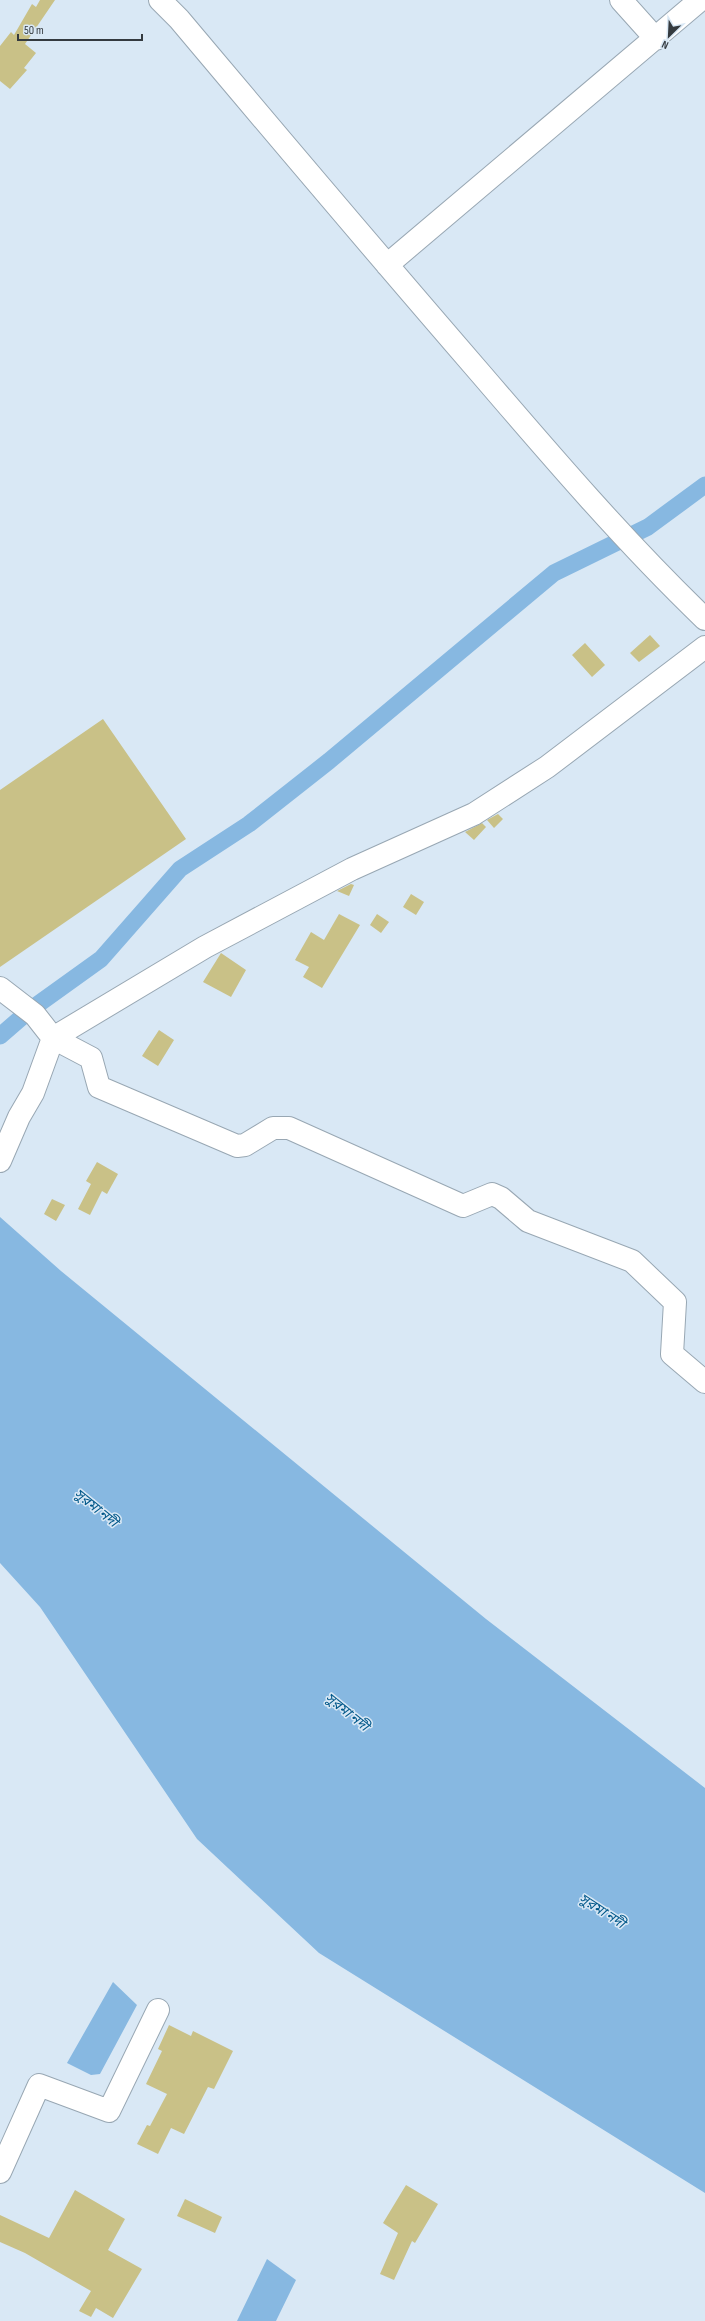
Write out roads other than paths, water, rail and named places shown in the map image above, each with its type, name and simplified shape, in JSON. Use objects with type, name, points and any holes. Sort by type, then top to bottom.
[{"type":"street","points":[[160,0],[179,19],[387,266],[602,514],[656,572],[705,620]]},
{"type":"street","points":[[622,0],[656,39]]},
{"type":"street","points":[[387,266],[656,39],[700,0]]},
{"type":"street","points":[[0,1161],[19,1117],[33,1094],[53,1038],[205,946],[352,869],[474,814],[547,767],[705,647]]},
{"type":"street","points":[[0,988],[35,1015],[53,1038],[91,1058],[99,1087],[237,1146],[244,1145],[273,1128],[289,1128],[463,1206],[472,1204],[492,1194],[501,1198],[528,1221],[632,1261],[675,1302],[672,1354],[705,1382]]},
{"type":"street","points":[[0,2172],[39,2085],[109,2111],[158,2010]]},
{"type":"water","name":"সুরমা নদী","points":[[0,1217],[61,1271],[486,1619],[705,1788],[705,2193],[319,1953],[197,1839],[40,1607],[0,1563]]},
{"type":"water","points":[[113,1982],[137,2005],[100,2074],[91,2075],[67,2063]]},
{"type":"water","points":[[267,2259],[296,2280],[276,2321],[237,2321]]},
{"type":"waterway","points":[[0,1036],[30,1010],[101,959],[180,869],[249,824],[329,761],[554,573],[648,527],[705,485]]}]
